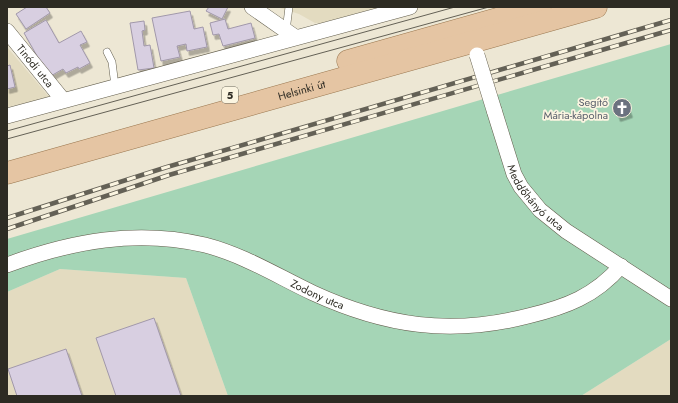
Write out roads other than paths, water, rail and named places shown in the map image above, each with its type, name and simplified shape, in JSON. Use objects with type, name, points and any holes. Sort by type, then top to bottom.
[{"type":"main road","name":"Helsinki út","points":[[7,160],[540,7]]},
{"type":"main road","name":"Helsinki út","points":[[7,173],[475,49],[596,7]]},
{"type":"main road","points":[[475,49],[475,32],[482,23]]},
{"type":"main road","points":[[453,31],[464,35],[475,49]]},
{"type":"street","points":[[252,7],[291,34]]},
{"type":"street","points":[[7,116],[291,34],[410,7]]},
{"type":"street","name":"Tinódi utca","points":[[7,31],[64,100]]},
{"type":"street","name":"Meddőhányó utca","points":[[475,49],[514,174],[531,200],[561,228],[671,299]]},
{"type":"street","name":"Zodony utca","points":[[7,265],[35,255],[88,241],[134,238],[177,240],[206,245],[234,254],[313,293],[366,314],[410,324],[433,327],[475,325],[503,321],[556,308],[595,291],[608,281],[621,266]]},
{"type":"lane","points":[[288,7],[291,34]]},
{"type":"lane","points":[[107,52],[112,62],[115,86]]},
{"type":"tram line","points":[[7,131],[455,7]]},
{"type":"tram line","points":[[7,139],[489,7]]},
{"type":"railway","points":[[7,218],[167,167],[671,20]]},
{"type":"railway","points":[[7,229],[169,175],[671,30]]},
{"type":"place","name":"Segítő Mária-kápolna","points":[[622,108]]}]
